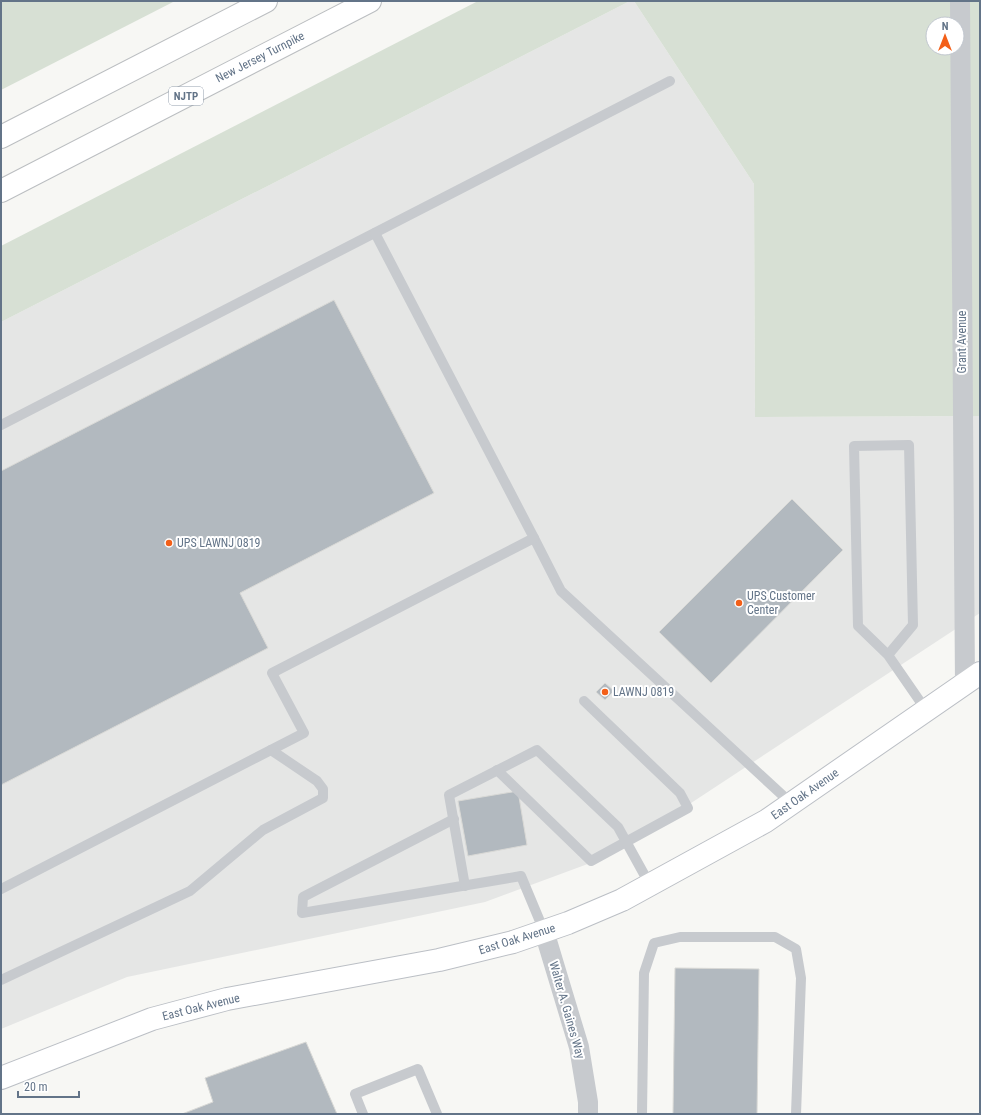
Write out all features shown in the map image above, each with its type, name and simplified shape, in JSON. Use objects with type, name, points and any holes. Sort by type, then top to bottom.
[{"type":"main road","points":[[1,137],[266,1]]},
{"type":"main road","name":"New Jersey Turnpike","points":[[1,191],[370,1]]},
{"type":"main road","name":"East Oak Avenue","points":[[1,1078],[152,1019],[227,999],[439,960],[513,942],[568,923],[622,900],[766,821],[972,678]]},
{"type":"street","name":"Grant Avenue","points":[[960,1],[972,678]]},
{"type":"street","name":"Walter A. Gaines Way","points":[[544,931],[579,1047],[588,1102],[588,1114]]},
{"type":"lane","points":[[1,425],[670,81]]},
{"type":"lane","points":[[375,233],[561,591],[792,804]]},
{"type":"lane","points":[[888,655],[913,625],[909,445],[854,446],[858,626],[888,655],[926,710]]},
{"type":"lane","points":[[1,889],[304,733],[272,673],[534,538]]},
{"type":"lane","points":[[497,770],[591,861],[688,808],[680,793],[584,701]]},
{"type":"lane","points":[[1,980],[190,891],[263,830],[323,798],[322,789],[317,781],[271,750]]},
{"type":"lane","points":[[465,886],[449,795],[537,750],[618,827],[650,885]]},
{"type":"lane","points":[[454,819],[303,897],[302,913],[521,876],[544,931]]},
{"type":"lane","points":[[642,1114],[644,973],[654,943],[680,937],[775,937],[796,950],[801,978],[796,1114]]},
{"type":"lane","points":[[363,1114],[356,1094],[418,1069],[436,1114]]},
{"type":"shaded area","points":[[1,1],[175,1],[1,90]]},
{"type":"shaded area","points":[[478,1],[630,1],[1,322],[1,246]]},
{"type":"shaded area","points":[[630,1],[634,1],[754,184],[755,417],[980,416],[980,613],[612,855],[485,902],[127,977],[1,1029],[1,322]]},
{"type":"shaded area","points":[[634,1],[980,1],[980,416],[755,417],[754,184]]},
{"type":"building","name":"UPS LAWNJ 0819","points":[[334,300],[434,493],[240,593],[268,648],[1,785],[1,471]]},
{"type":"building","name":"UPS Customer Center","points":[[792,499],[843,550],[711,683],[659,632]]},
{"type":"building","name":"LAWNJ 0819","points":[[605,683],[614,691],[605,700],[596,692]]},
{"type":"building","points":[[518,791],[527,845],[468,856],[458,801]]},
{"type":"building","points":[[675,968],[759,969],[757,1114],[673,1114]]},
{"type":"building","points":[[306,1042],[337,1114],[182,1114],[213,1102],[205,1078]]},
{"type":"place","name":"UPS LAWNJ 0819","points":[[169,543]]},
{"type":"place","name":"UPS Customer Center","points":[[739,603]]},
{"type":"place","name":"LAWNJ 0819","points":[[605,692]]}]
